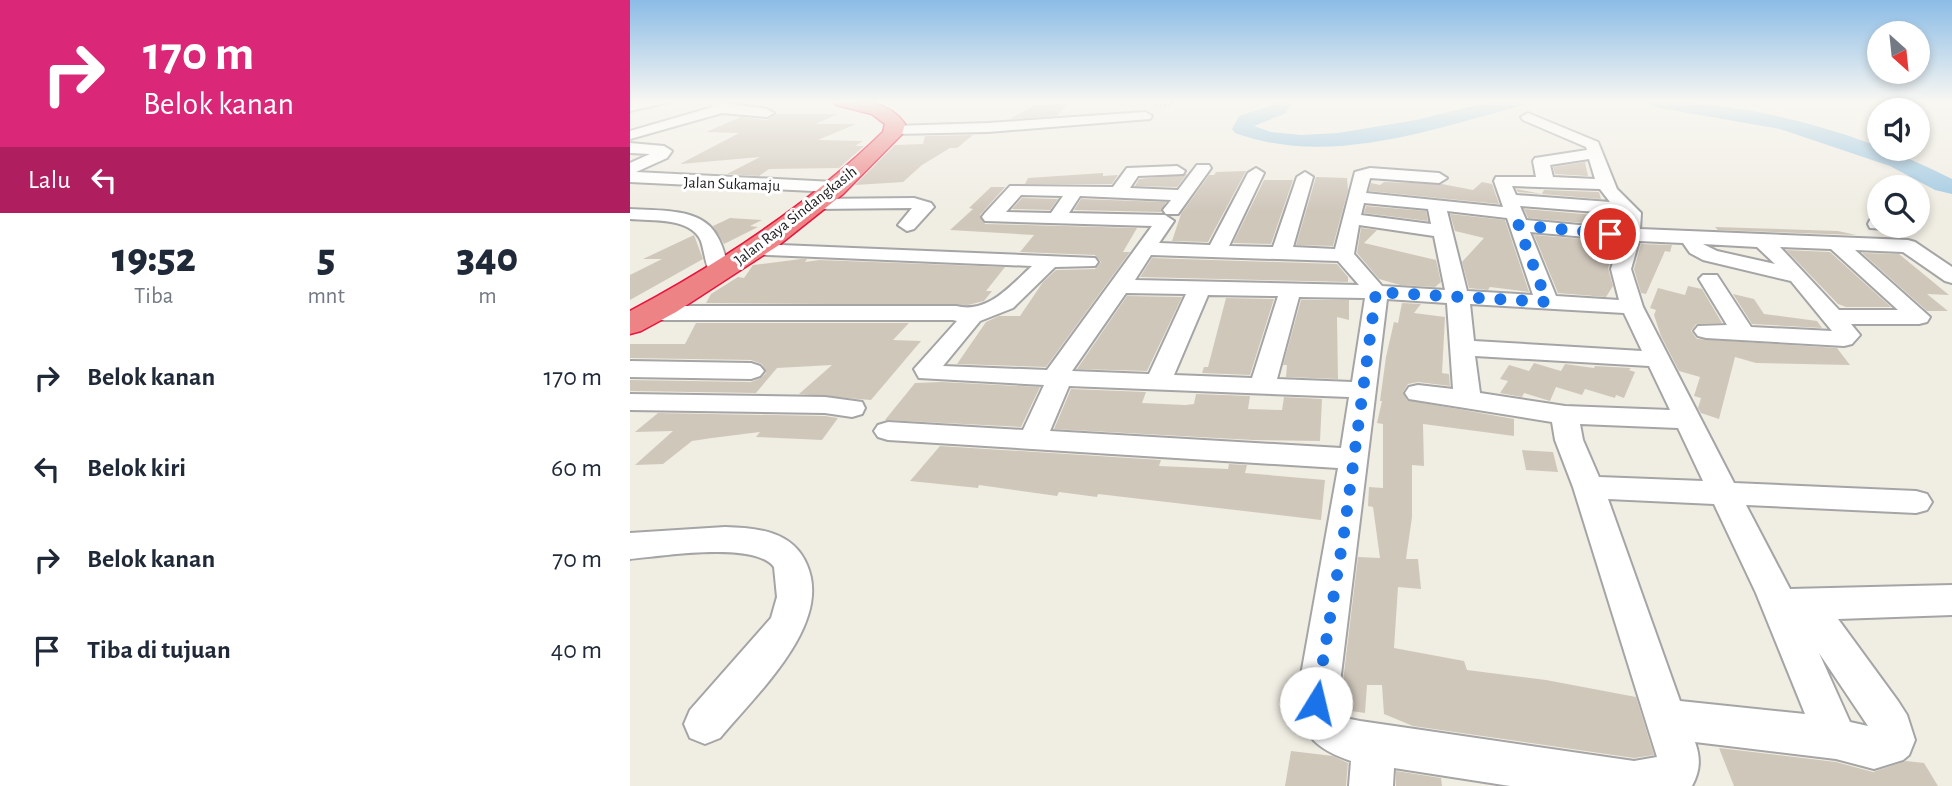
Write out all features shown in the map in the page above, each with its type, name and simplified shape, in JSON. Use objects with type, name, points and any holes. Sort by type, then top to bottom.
[{"type":"highway","name":"Jalan Raya Sindangkasih","points":[[640,318],[720,273],[754,250],[893,138]]},
{"type":"street","points":[[1579,138],[1590,142],[1597,169],[1628,222],[1621,269],[1632,307],[1724,494],[1792,603],[1884,715],[1892,729],[1894,740],[1887,747],[1877,749],[1836,738],[1667,719]]},
{"type":"street","points":[[630,148],[661,150],[664,153],[630,169]]},
{"type":"street","points":[[1545,180],[1541,161],[1595,153]]},
{"type":"street","points":[[1033,439],[1059,380],[1058,372],[1062,363],[1203,168]]},
{"type":"street","points":[[1117,194],[1133,171],[1177,171]]},
{"type":"street","points":[[1217,251],[1256,173]]},
{"type":"street","points":[[1343,255],[1362,175],[1365,174],[1514,213],[1628,222],[1689,238],[1908,246]]},
{"type":"street","name":"Jalan Sukamaju","points":[[630,177],[834,187]]},
{"type":"street","points":[[1281,253],[1305,177]]},
{"type":"street","points":[[1547,302],[1502,181],[1545,180],[1606,184]]},
{"type":"street","points":[[974,234],[1016,190],[1182,195]]},
{"type":"street","points":[[1057,217],[1075,191]]},
{"type":"street","points":[[1438,192],[1442,231],[1458,297],[1467,399]]},
{"type":"street","points":[[814,204],[914,203],[925,207],[907,225]]},
{"type":"street","points":[[1355,208],[1442,231]]},
{"type":"street","points":[[1514,213],[1628,222]]},
{"type":"street","points":[[630,214],[683,220],[700,226],[709,239],[720,273]]},
{"type":"street","points":[[991,217],[1165,221]]},
{"type":"street","points":[[1689,238],[1697,249],[1710,256],[1798,276]]},
{"type":"street","points":[[1897,238],[1952,277]]},
{"type":"street","points":[[1706,331],[1847,337],[1798,276],[1762,241]]},
{"type":"street","points":[[1833,317],[1919,317],[1834,242]]},
{"type":"street","points":[[1147,249],[1343,255],[1376,292],[1354,458],[1316,703],[1321,720],[1333,734],[1373,744],[1634,785],[1671,777],[1678,769],[1678,753],[1588,487],[1569,440],[1565,415]]},
{"type":"street","points":[[754,250],[1088,262]]},
{"type":"street","points":[[640,318],[947,312],[969,318],[1005,303],[1050,260]]},
{"type":"street","points":[[1710,279],[1742,333]]},
{"type":"street","points":[[1120,286],[1376,292],[1632,307]]},
{"type":"street","points":[[1159,381],[1199,288]]},
{"type":"street","points":[[1262,386],[1290,291]]},
{"type":"street","points":[[969,318],[967,327],[927,369],[928,373],[1362,390]]},
{"type":"street","points":[[1463,348],[1657,359]]},
{"type":"street","points":[[630,369],[751,371]]},
{"type":"street","points":[[1418,393],[1565,415],[1688,420]]},
{"type":"street","points":[[630,402],[825,405],[852,408]]},
{"type":"street","points":[[888,431],[1354,458]]},
{"type":"street","points":[[1588,487],[1916,502]]},
{"type":"street","points":[[630,546],[761,542],[785,555],[791,565],[794,584],[786,627],[705,724]]},
{"type":"street","points":[[1792,603],[1949,604]]},
{"type":"street","points":[[1792,603],[1836,738]]},
{"type":"street","points":[[1371,786],[1373,744]]},
{"type":"building","points":[[730,138],[824,138],[818,140],[863,141],[855,146],[864,146],[839,168],[769,169],[759,176],[727,174],[760,157],[680,164]]},
{"type":"building","points":[[925,138],[970,138],[957,148],[950,148],[922,165],[903,182],[855,185],[895,145],[923,144]]},
{"type":"building","points":[[1585,162],[1588,176],[1555,174],[1553,167]]},
{"type":"building","points":[[1246,171],[1208,242],[1172,241],[1181,214],[1209,175],[1216,172]]},
{"type":"building","points":[[1103,173],[1103,176],[1118,175],[1112,184],[1025,184],[1028,178]]},
{"type":"building","points":[[1187,174],[1177,187],[1135,186],[1139,179]]},
{"type":"building","points":[[1316,177],[1347,178],[1348,190],[1333,246],[1296,245]]},
{"type":"building","points":[[1264,180],[1293,180],[1271,244],[1233,243]]},
{"type":"building","points":[[1384,182],[1442,184],[1473,190],[1482,182],[1492,184],[1499,204],[1369,191],[1371,183],[1380,185]]},
{"type":"building","points":[[991,187],[1005,187],[980,215],[985,224],[1137,228],[1123,252],[1130,252],[1046,367],[957,364],[986,322],[999,316],[1020,316],[1043,282],[1056,270],[1095,269],[1101,262],[1095,255],[1020,252],[1034,235],[950,230],[973,209],[969,208]]},
{"type":"building","points":[[1516,189],[1542,194],[1544,190],[1599,192],[1601,199],[1518,192]]},
{"type":"building","points":[[1022,198],[1058,199],[1050,210],[1012,209]]},
{"type":"building","points":[[1081,199],[1166,202],[1161,212],[1074,210]]},
{"type":"building","points":[[1366,206],[1426,211],[1428,221],[1364,213]]},
{"type":"building","points":[[1524,209],[1619,217],[1619,226],[1528,218]]},
{"type":"building","points":[[1450,214],[1505,220],[1529,292],[1490,287],[1488,290],[1469,288],[1462,262],[1484,238],[1455,231]]},
{"type":"building","points":[[730,218],[762,220],[750,226],[758,227],[724,244],[713,226]]},
{"type":"building","points":[[1715,227],[1838,231],[1856,235],[1718,230]]},
{"type":"building","points":[[1361,228],[1377,230],[1364,243],[1436,260],[1441,282],[1435,287],[1400,285],[1379,279],[1357,253]]},
{"type":"building","points":[[694,235],[703,259],[630,300],[630,275],[662,259],[643,259]]},
{"type":"building","points":[[1534,235],[1617,242],[1608,268],[1613,286],[1606,297],[1558,293]]},
{"type":"building","points":[[1641,244],[1672,245],[1670,252],[1665,251],[1646,294],[1641,293],[1634,269]]},
{"type":"building","points":[[1786,250],[1830,252],[1891,307],[1846,307],[1838,304]]},
{"type":"building","points":[[1862,253],[1899,254],[1949,295],[1927,294],[1948,311],[1927,311]]},
{"type":"building","points":[[1152,258],[1337,264],[1348,277],[1348,282],[1140,277]]},
{"type":"building","points":[[807,259],[805,262],[819,260],[1005,267],[986,291],[992,291],[984,301],[968,305],[706,303],[711,294],[738,277],[744,278],[753,265]]},
{"type":"building","points":[[1688,286],[1702,289],[1722,323],[1696,324],[1691,331],[1697,339],[1837,348],[1850,365],[1756,363],[1735,357],[1719,419],[1701,413],[1698,408],[1701,398],[1694,396],[1700,377],[1679,371],[1661,336],[1654,315],[1656,310],[1650,308],[1658,288],[1685,295]]},
{"type":"building","points":[[1733,294],[1754,299],[1764,314],[1817,321],[1822,328],[1752,324]]},
{"type":"building","points":[[1127,296],[1182,297],[1147,371],[1077,369]]},
{"type":"building","points":[[1226,298],[1274,299],[1250,375],[1202,373],[1204,367],[1208,367]]},
{"type":"building","points":[[1301,300],[1349,300],[1349,320],[1337,317],[1338,379],[1286,377],[1287,365],[1283,365]]},
{"type":"building","points":[[1402,303],[1421,304],[1414,313],[1445,317],[1442,373],[1449,374],[1450,386],[1418,382],[1408,384],[1403,392],[1407,400],[1514,419],[1514,436],[1423,424],[1424,466],[1412,465],[1412,517],[1406,559],[1418,559],[1421,589],[1398,587],[1394,648],[1464,661],[1467,670],[1546,680],[1636,697],[1654,755],[1634,758],[1413,726],[1384,714],[1382,685],[1367,685],[1365,713],[1344,710],[1340,706],[1358,557],[1380,558],[1373,507],[1368,506],[1369,487],[1383,488],[1383,424],[1377,423],[1386,357],[1394,322],[1398,323]]},
{"type":"building","points":[[696,323],[909,323],[893,340],[921,341],[871,400],[799,394],[832,365],[777,368],[756,393],[630,391],[630,380],[751,382],[766,373],[762,364],[751,360],[630,358],[630,344],[685,344]]},
{"type":"building","points":[[1534,363],[1561,371],[1565,364],[1594,368],[1631,368],[1629,370],[1635,372],[1624,398],[1585,389],[1582,395],[1556,387],[1550,401],[1524,393],[1522,397],[1500,393],[1508,381],[1500,379],[1509,365],[1529,371]]},
{"type":"building","points":[[915,383],[1040,387],[1021,427],[885,420]]},
{"type":"building","points":[[1071,389],[1146,392],[1142,403],[1185,405],[1194,404],[1196,394],[1250,396],[1248,409],[1282,410],[1284,397],[1322,399],[1320,441],[1054,429]]},
{"type":"building","points":[[658,413],[838,418],[822,440],[756,437],[760,432],[712,438],[692,441],[663,464],[635,465],[673,431],[635,432]]},
{"type":"building","points":[[940,446],[1161,460],[1159,466],[1228,469],[1229,464],[1247,465],[1245,473],[1325,480],[1321,520],[1098,494],[1097,497],[1059,492],[1057,496],[979,485],[978,488],[910,481]]},
{"type":"building","points":[[1522,450],[1553,452],[1558,472],[1526,470]]},
{"type":"building","points":[[1719,748],[1836,762],[1873,772],[1906,761],[1924,763],[1938,786],[1734,786]]},
{"type":"building","points":[[1291,751],[1333,756],[1348,763],[1346,786],[1285,786]]},
{"type":"building","points":[[1396,771],[1441,778],[1442,786],[1396,786]]},
{"type":"waterway","points":[[1267,138],[1301,141],[1353,138]]},
{"type":"waterway","points":[[1826,138],[1898,161],[1952,187]]},
{"type":"route","points":[[1316,703],[1344,533],[1376,292],[1547,302],[1518,225],[1610,234]]}]
